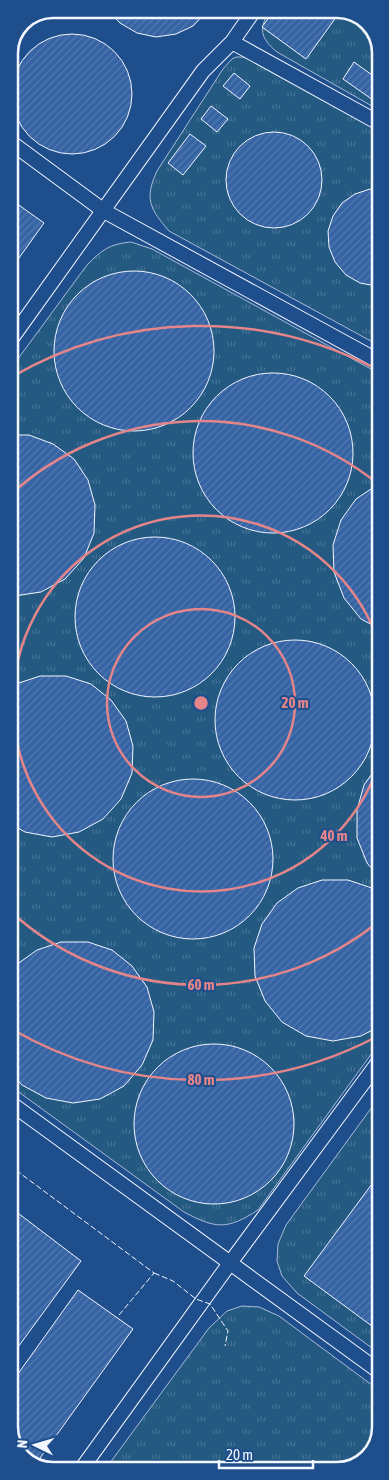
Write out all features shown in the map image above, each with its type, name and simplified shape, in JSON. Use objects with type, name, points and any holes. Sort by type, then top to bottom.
[{"type":"lane","points":[[18,330],[203,71],[232,42],[249,18]]},
{"type":"lane","points":[[232,42],[372,119]]},
{"type":"lane","points":[[18,148],[104,211],[372,358]]},
{"type":"lane","points":[[86,1462],[372,1071]]},
{"type":"lane","points":[[18,1108],[372,1366]]},
{"type":"green space","points":[[266,18],[338,18],[356,23],[367,35],[371,46],[372,106],[277,52],[264,37],[264,22]]},
{"type":"green space","points":[[243,57],[252,60],[372,125],[372,342],[169,231],[153,210],[150,196],[157,171],[223,69],[232,59]]},
{"type":"green space","points":[[131,242],[152,249],[372,370],[372,1053],[258,1210],[238,1221],[221,1225],[205,1222],[184,1212],[18,1092],[18,359],[87,265],[97,255],[117,244]]},
{"type":"green space","points":[[372,1107],[372,1348],[297,1293],[282,1276],[277,1261],[278,1244],[286,1225]]},
{"type":"green space","points":[[242,1306],[259,1307],[279,1316],[372,1385],[371,1434],[367,1445],[359,1454],[343,1462],[111,1462],[209,1328],[227,1311]]},
{"type":"building","points":[[115,18],[201,18],[193,26],[176,34],[156,37],[137,33]]},
{"type":"building","points":[[268,18],[336,18],[306,59],[262,27]]},
{"type":"building","points":[[72,34],[95,38],[115,51],[128,71],[131,82],[131,106],[128,117],[115,137],[95,150],[72,154],[49,150],[29,137],[18,120],[18,68],[29,51],[49,38]]},
{"type":"building","points":[[354,62],[372,75],[372,99],[343,79]]},
{"type":"building","points":[[234,73],[250,86],[240,99],[223,86]]},
{"type":"building","points":[[211,106],[228,119],[217,132],[201,119]]},
{"type":"building","points":[[274,132],[293,135],[308,146],[319,161],[322,180],[319,199],[308,214],[293,225],[274,228],[255,225],[240,214],[229,199],[226,180],[229,161],[240,146],[255,135]]},
{"type":"building","points":[[190,134],[206,146],[183,175],[168,163]]},
{"type":"building","points":[[372,189],[372,285],[360,283],[346,275],[335,262],[329,247],[328,231],[333,216],[342,203],[355,194]]},
{"type":"building","points":[[18,204],[44,223],[18,259]]},
{"type":"building","points":[[142,271],[172,280],[191,294],[201,306],[208,320],[213,335],[213,367],[208,382],[201,396],[191,408],[179,418],[157,428],[142,431],[126,431],[111,428],[89,418],[67,396],[55,367],[54,343],[57,328],[67,306],[89,284],[118,272]]},
{"type":"building","points":[[281,373],[311,382],[330,396],[340,408],[347,422],[352,437],[352,469],[347,484],[340,498],[330,510],[318,520],[296,530],[281,533],[265,533],[250,530],[228,520],[206,498],[194,469],[193,445],[196,430],[206,408],[228,386],[257,374]]},
{"type":"building","points":[[18,435],[29,435],[53,444],[74,459],[88,480],[95,505],[94,533],[84,558],[65,579],[41,592],[18,595]]},
{"type":"building","points":[[372,488],[372,625],[361,619],[344,598],[334,572],[333,545],[341,520],[356,499]]},
{"type":"building","points":[[163,537],[193,546],[212,560],[222,572],[229,586],[234,601],[234,633],[229,648],[222,662],[212,674],[200,684],[178,694],[163,697],[147,697],[132,694],[110,684],[88,662],[76,633],[75,609],[78,594],[88,572],[110,550],[139,538]]},
{"type":"building","points":[[287,640],[303,640],[318,643],[340,653],[352,663],[362,675],[372,697],[372,743],[362,765],[352,777],[333,791],[303,800],[287,800],[272,797],[250,787],[238,777],[224,758],[215,728],[215,712],[218,697],[228,675],[238,663],[257,649]]},
{"type":"building","points":[[40,676],[66,676],[91,684],[111,700],[126,721],[133,746],[132,773],[121,799],[103,819],[79,832],[52,837],[25,832],[18,828],[18,683]]},
{"type":"building","points":[[372,774],[372,869],[367,863],[357,838],[357,810],[364,785]]},
{"type":"building","points":[[201,779],[231,788],[250,802],[260,814],[267,828],[272,843],[272,875],[267,890],[260,904],[250,916],[238,926],[216,936],[201,939],[185,939],[170,936],[148,926],[126,904],[114,875],[113,851],[116,836],[126,814],[148,792],[177,780]]},
{"type":"building","points":[[322,880],[348,880],[372,888],[372,1030],[361,1036],[333,1041],[306,1036],[282,1022],[265,1001],[255,976],[254,948],[262,924],[277,903],[298,888]]},
{"type":"building","points":[[61,942],[88,942],[112,950],[132,966],[147,987],[154,1012],[153,1040],[142,1065],[124,1086],[100,1099],[73,1103],[46,1098],[22,1085],[18,1080],[18,964],[37,950]]},
{"type":"building","points":[[222,1044],[252,1053],[271,1067],[281,1079],[288,1093],[293,1108],[293,1140],[288,1155],[281,1169],[271,1181],[259,1191],[237,1201],[222,1204],[206,1204],[191,1201],[169,1191],[147,1169],[135,1140],[134,1116],[137,1101],[147,1079],[169,1057],[198,1045]]},
{"type":"building","points":[[372,1184],[372,1326],[304,1276]]},
{"type":"building","points":[[18,1213],[81,1261],[18,1347]]},
{"type":"building","points":[[78,1290],[133,1329],[39,1460],[25,1449],[18,1434],[18,1374]]},
{"type":"fence","points":[[18,1172],[154,1273],[119,1315]]},
{"type":"fence","points":[[154,1273],[173,1281],[196,1299],[210,1304],[228,1331],[225,1346]]}]
